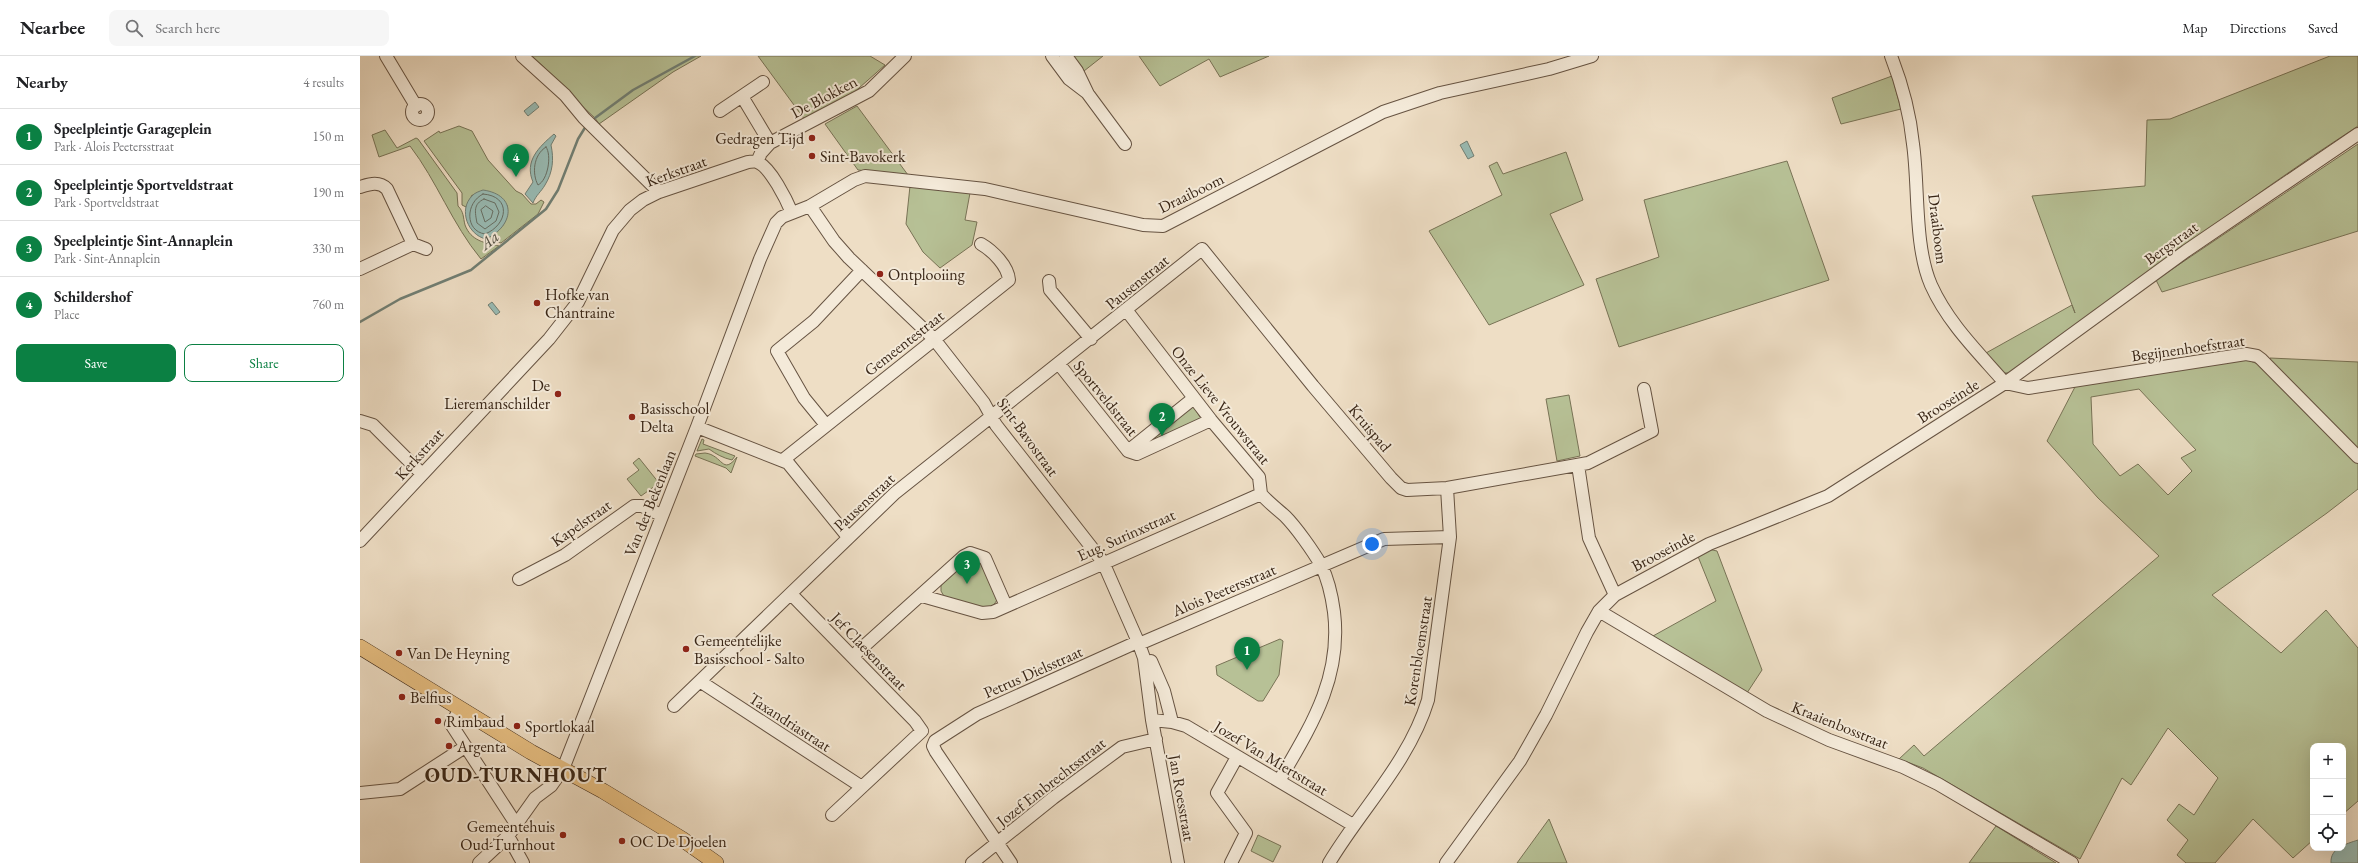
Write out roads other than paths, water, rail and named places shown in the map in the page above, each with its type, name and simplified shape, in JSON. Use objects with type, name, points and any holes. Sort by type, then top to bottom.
[{"type":"main road","points":[[360,647],[458,712],[563,769],[676,835],[716,863]]},
{"type":"street","points":[[386,56],[416,106]]},
{"type":"street","points":[[522,56],[566,95],[584,118],[659,192]]},
{"type":"street","name":"De Blokken","points":[[770,143],[869,92],[905,56]]},
{"type":"street","points":[[1052,56],[1069,79],[1088,94]]},
{"type":"street","points":[[1066,56],[1077,71],[1088,94],[1125,144]]},
{"type":"street","name":"Draaiboom","points":[[792,213],[810,206],[854,180],[865,176],[985,189],[1142,226],[1163,226],[1383,112],[1440,93],[1549,69],[1592,56]]},
{"type":"street","name":"Draaiboom","points":[[1891,56],[1904,96],[1912,136],[1921,237],[1926,269],[1931,284],[1948,316],[2005,383]]},
{"type":"street","points":[[720,112],[743,98],[763,82]]},
{"type":"street","points":[[743,98],[770,143],[761,153],[757,162],[765,168],[786,198],[792,213]]},
{"type":"street","name":"Bergstraat","points":[[2005,383],[2186,251],[2358,134]]},
{"type":"street","name":"Kerkstraat","points":[[360,541],[549,339],[578,302],[620,220],[644,200],[659,192],[748,162],[757,162]]},
{"type":"street","points":[[360,187],[380,184],[387,189],[413,244],[426,249]]},
{"type":"street","name":"Sint-Bavostraat","points":[[810,206],[834,241],[934,339],[992,416],[996,425],[1103,562],[1144,658],[1152,720]]},
{"type":"street","name":"Van der Bekenlaan","points":[[479,863],[508,836],[535,798],[551,786],[563,769],[697,427],[760,258],[776,223],[792,213]]},
{"type":"street","points":[[360,269],[413,244]]},
{"type":"street","name":"Gemeentestraat","points":[[783,460],[1009,280],[1006,270],[990,250],[981,244]]},
{"type":"street","name":"Pausenstraat","points":[[674,706],[692,688],[701,682],[848,537],[895,493],[1127,311],[1202,249]]},
{"type":"street","name":"Kruispad","points":[[1202,249],[1313,386],[1401,488],[1407,490],[1448,488],[1578,465],[1596,459],[1652,431],[1644,389]]},
{"type":"street","points":[[826,425],[804,398],[777,351],[814,321],[862,270]]},
{"type":"street","points":[[1049,280],[1050,290],[1091,339]]},
{"type":"street","name":"Onze Lieve Vrouwstraat","points":[[1127,311],[1211,420],[1259,476],[1260,494]]},
{"type":"street","name":"Begijnenhoefstraat","points":[[2005,383],[2028,388],[2246,354],[2257,356],[2358,457]]},
{"type":"street","name":"Sportveldstraat","points":[[1059,364],[1128,452],[1137,454],[1211,420]]},
{"type":"street","name":"Brooseinde","points":[[1446,863],[1520,760],[1546,715],[1599,611],[1615,595],[1709,544],[1828,496],[2005,383]]},
{"type":"street","name":"Sportveldstraat","points":[[1128,452],[1194,398]]},
{"type":"street","points":[[360,421],[373,425],[422,474]]},
{"type":"street","points":[[697,427],[783,460],[796,472],[848,537]]},
{"type":"street","points":[[1578,465],[1589,538],[1615,595]]},
{"type":"street","name":"Korenbloemstraat","points":[[1329,863],[1353,825],[1412,741],[1422,721],[1428,700],[1437,642],[1450,537],[1448,488]]},
{"type":"street","points":[[1260,494],[1286,517],[1321,565],[1332,601],[1334,618],[1336,649],[1332,670],[1320,705],[1279,781]]},
{"type":"street","name":"Eug. Surinxstraat","points":[[922,596],[982,613],[994,612],[1103,562],[1260,494]]},
{"type":"street","name":"Kapelstraat","points":[[519,579],[565,554],[634,506],[642,506],[662,515]]},
{"type":"street","name":"Alois Peetersstraat","points":[[1139,644],[1384,539],[1450,537]]},
{"type":"street","points":[[853,656],[922,596],[964,556],[970,553],[977,554],[984,558],[988,563],[1006,606]]},
{"type":"street","name":"Jef Claesenstraat","points":[[791,594],[915,721],[922,732],[862,787]]},
{"type":"street","name":"Kraaienbosstraat","points":[[1599,611],[1767,712],[1829,740],[1903,768],[1938,784],[2072,863]]},
{"type":"street","name":"Petrus Dielsstraat","points":[[997,843],[933,746],[935,741],[977,714],[1135,643],[1139,644]]},
{"type":"street","points":[[1151,662],[1164,691],[1172,722]]},
{"type":"street","name":"Taxandriastraat","points":[[701,682],[862,787]]},
{"type":"street","points":[[458,712],[451,724],[465,748],[516,824]]},
{"type":"street","name":"Jozef Van Miertstraat","points":[[1152,720],[1172,722],[1186,726],[1353,825]]},
{"type":"street","name":"Jan Roesstraat","points":[[1152,720],[1178,863]]},
{"type":"street","name":"Jozef Embrechtsstraat","points":[[972,863],[1122,747],[1156,739]]},
{"type":"street","points":[[360,793],[400,789],[465,748]]},
{"type":"street","points":[[1231,863],[1246,833],[1217,793],[1237,757]]},
{"type":"street","points":[[832,815],[862,787]]},
{"type":"street","points":[[508,836],[523,863]]},
{"type":"street","points":[[997,843],[1011,863]]},
{"type":"water","points":[[535,102],[539,107],[528,116],[524,111]]},
{"type":"water","points":[[554,134],[556,136],[551,145],[553,160],[550,175],[533,203],[525,194],[533,182],[530,167],[534,155],[538,149]]},
{"type":"water","points":[[1467,141],[1474,156],[1468,159],[1460,145]]},
{"type":"water","points":[[483,190],[494,193],[502,198],[507,204],[508,212],[507,219],[502,227],[486,239],[474,233],[467,221],[466,215],[466,208],[472,196]]},
{"type":"water","points":[[492,302],[500,312],[496,315],[488,305]]},
{"type":"water","points":[[2358,840],[2358,863],[2331,863],[2331,858],[2335,851],[2346,851],[2346,844]]},
{"type":"waterway","name":"Aa","points":[[595,118],[633,90],[695,56]]},
{"type":"waterway","name":"Aa","points":[[360,322],[400,299],[471,270],[546,209],[558,190],[578,139],[586,126]]},
{"type":"place","name":"Gedragen Tijd","points":[[812,138]]},
{"type":"place","name":"Sint-Bavokerk","points":[[812,156]]},
{"type":"place","name":"Schildershof","points":[[516,177]]},
{"type":"place","name":"Ontplooiing","points":[[880,274]]},
{"type":"place","name":"Hofke van Chantraine","points":[[537,303]]},
{"type":"place","name":"De Lieremanschilder","points":[[558,394]]},
{"type":"place","name":"Basisschool Delta","points":[[632,417]]},
{"type":"place","name":"Speelpleintje Sportveldstraat","points":[[1162,436]]},
{"type":"place","name":"Speelpleintje Sint-Annaplein","points":[[967,584]]},
{"type":"place","name":"Gemeentelijke Basisschool - Salto","points":[[686,649]]},
{"type":"place","name":"Van De Heyning","points":[[399,653]]},
{"type":"place","name":"Speelpleintje Garageplein","points":[[1247,670]]},
{"type":"place","name":"Belfius","points":[[402,697]]},
{"type":"place","name":"Rimbaud","points":[[438,721]]},
{"type":"place","name":"Sportlokaal","points":[[517,726]]},
{"type":"place","name":"Argenta","points":[[449,746]]},
{"type":"place","name":"Gemeentehuis Oud-Turnhout","points":[[563,835]]},
{"type":"place","name":"OC De Djoelen","points":[[622,841]]},
{"type":"district","name":"OUD-TURNHOUT","points":[[516,775]]}]
